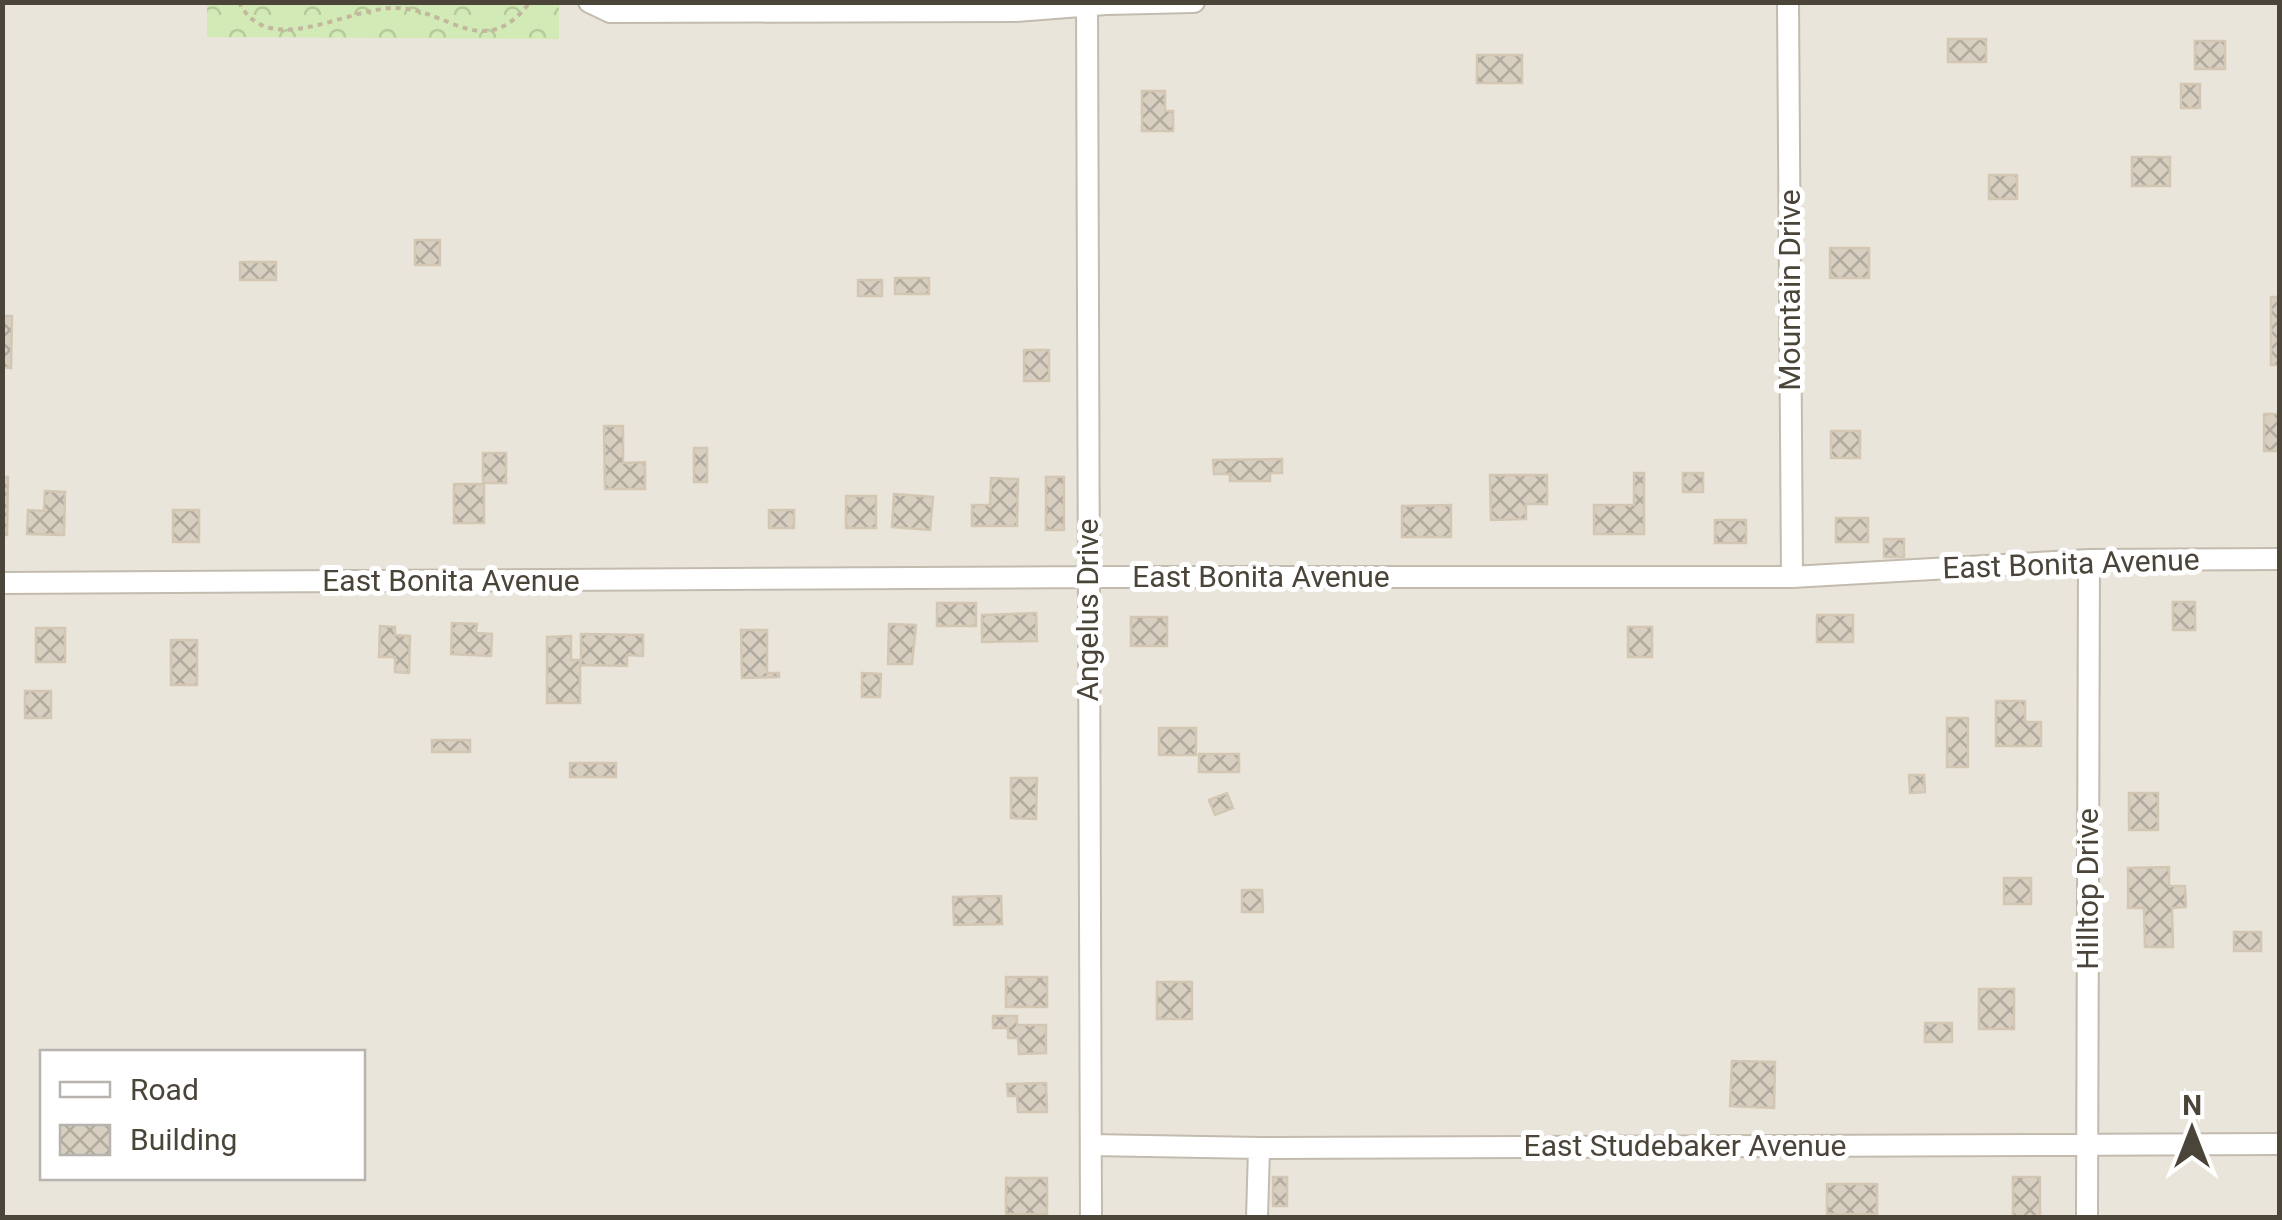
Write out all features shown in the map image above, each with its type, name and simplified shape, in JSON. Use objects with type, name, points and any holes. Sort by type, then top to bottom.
[{"type":"street","points":[[589,3],[610,12],[1016,11],[1087,4],[1194,2]]},
{"type":"street","name":"Mountain Drive","points":[[1788,2],[1792,577]]},
{"type":"street","name":"Angelus Drive","points":[[1087,4],[1091,1218]]},
{"type":"street","name":"East Bonita Avenue","points":[[2,584],[1792,577],[2089,560],[2280,560]]},
{"type":"street","name":"Hilltop Drive","points":[[2087,1218],[2089,560]]},
{"type":"street","name":"East Studebaker Avenue","points":[[1091,1145],[1258,1148],[2280,1144]]},
{"type":"street","points":[[1257,1218],[1258,1148]]},
{"type":"path","points":[[238,2],[259,27],[278,31],[396,8],[461,28],[493,30],[511,25],[530,2]]},
{"type":"shaded area","points":[[2,3],[2279,3],[2279,1217],[3,1217]]},
{"type":"green space","points":[[207,3],[559,3],[559,39],[207,37]]},
{"type":"building","points":[[1948,39],[1986,39],[1986,62],[1948,62]]},
{"type":"building","points":[[2195,41],[2225,41],[2225,69],[2195,69]]},
{"type":"building","points":[[1477,55],[1522,55],[1522,83],[1477,83]]},
{"type":"building","points":[[2181,84],[2200,84],[2200,108],[2181,108]]},
{"type":"building","points":[[1142,91],[1165,91],[1165,111],[1173,111],[1173,131],[1142,131]]},
{"type":"building","points":[[2132,157],[2170,157],[2170,186],[2132,186]]},
{"type":"building","points":[[1989,175],[2017,175],[2017,199],[1989,199]]},
{"type":"building","points":[[415,240],[440,240],[440,265],[415,265]]},
{"type":"building","points":[[1830,248],[1869,248],[1869,278],[1830,278]]},
{"type":"building","points":[[240,262],[276,262],[276,280],[240,280]]},
{"type":"building","points":[[895,278],[929,278],[929,294],[895,294]]},
{"type":"building","points":[[858,280],[882,280],[882,296],[858,296]]},
{"type":"building","points":[[2271,297],[2280,297],[2280,365],[2271,365]]},
{"type":"building","points":[[2,316],[12,316],[11,368],[2,367]]},
{"type":"building","points":[[1024,350],[1049,350],[1049,381],[1024,381]]},
{"type":"building","points":[[2264,414],[2280,414],[2280,451],[2264,451]]},
{"type":"building","points":[[604,426],[623,426],[623,463],[645,462],[645,489],[605,489]]},
{"type":"building","points":[[1831,431],[1860,431],[1860,458],[1831,458]]},
{"type":"building","points":[[694,448],[707,448],[707,482],[694,482]]},
{"type":"building","points":[[483,453],[506,453],[506,483],[484,483],[484,523],[454,523],[454,484],[483,484]]},
{"type":"building","points":[[1282,459],[1282,473],[1270,473],[1270,481],[1230,481],[1230,474],[1214,474],[1213,460]]},
{"type":"building","points":[[1634,473],[1644,473],[1644,534],[1594,534],[1594,505],[1634,505]]},
{"type":"building","points":[[1683,473],[1703,473],[1703,492],[1683,492]]},
{"type":"building","points":[[1490,475],[1547,475],[1547,504],[1526,504],[1526,519],[1491,520]]},
{"type":"building","points":[[2,477],[8,477],[7,535],[2,535]]},
{"type":"building","points":[[1046,477],[1064,477],[1064,530],[1046,530]]},
{"type":"building","points":[[991,478],[1018,479],[1017,526],[972,526],[972,505],[990,505]]},
{"type":"building","points":[[45,491],[65,492],[64,535],[27,534],[28,510],[44,511]]},
{"type":"building","points":[[894,494],[933,497],[930,530],[892,527]]},
{"type":"building","points":[[846,496],[876,496],[876,528],[846,528]]},
{"type":"building","points":[[1451,505],[1451,537],[1402,537],[1402,506]]},
{"type":"building","points":[[173,510],[199,510],[199,542],[173,542]]},
{"type":"building","points":[[769,510],[794,510],[794,528],[769,528]]},
{"type":"building","points":[[1836,518],[1868,518],[1868,542],[1836,542]]},
{"type":"building","points":[[1715,520],[1746,520],[1746,543],[1715,543]]},
{"type":"building","points":[[1884,539],[1904,539],[1904,557],[1884,557]]},
{"type":"building","points":[[2173,602],[2195,602],[2195,630],[2173,630]]},
{"type":"building","points":[[937,603],[976,603],[976,626],[937,626]]},
{"type":"building","points":[[1036,613],[1037,641],[982,642],[982,615]]},
{"type":"building","points":[[1817,615],[1853,615],[1853,642],[1817,642]]},
{"type":"building","points":[[1131,617],[1167,617],[1167,646],[1131,646]]},
{"type":"building","points":[[452,623],[477,624],[476,633],[492,634],[491,656],[451,654]]},
{"type":"building","points":[[889,624],[916,625],[912,664],[888,664]]},
{"type":"building","points":[[380,626],[395,627],[395,635],[410,636],[409,673],[395,672],[395,657],[379,657]]},
{"type":"building","points":[[1628,627],[1652,627],[1652,657],[1628,657]]},
{"type":"building","points":[[36,628],[65,628],[65,662],[36,662]]},
{"type":"building","points":[[741,630],[767,630],[767,673],[779,673],[779,677],[742,678]]},
{"type":"building","points":[[581,634],[643,635],[643,656],[627,655],[627,666],[581,665]]},
{"type":"building","points":[[571,636],[571,660],[580,660],[580,703],[547,703],[547,637]]},
{"type":"building","points":[[171,640],[197,640],[197,685],[171,685]]},
{"type":"building","points":[[862,673],[881,674],[880,697],[862,697]]},
{"type":"building","points":[[25,691],[51,691],[51,718],[25,718]]},
{"type":"building","points":[[1996,701],[2025,701],[2025,722],[2041,722],[2041,746],[1996,746]]},
{"type":"building","points":[[1947,718],[1968,718],[1968,767],[1947,767]]},
{"type":"building","points":[[1159,728],[1196,728],[1196,755],[1159,755]]},
{"type":"building","points":[[432,740],[470,740],[470,752],[432,752]]},
{"type":"building","points":[[1199,754],[1239,754],[1239,772],[1199,772]]},
{"type":"building","points":[[570,763],[616,763],[616,777],[570,777]]},
{"type":"building","points":[[1909,775],[1924,775],[1925,792],[1910,793]]},
{"type":"building","points":[[1011,778],[1037,778],[1036,819],[1011,818]]},
{"type":"building","points":[[1227,793],[1233,808],[1215,815],[1209,800]]},
{"type":"building","points":[[2129,793],[2158,793],[2158,830],[2129,830]]},
{"type":"building","points":[[2169,867],[2169,886],[2185,886],[2186,907],[2172,908],[2173,947],[2145,947],[2144,908],[2128,908],[2128,868]]},
{"type":"building","points":[[2004,878],[2031,878],[2031,904],[2004,904]]},
{"type":"building","points":[[1242,890],[1262,890],[1263,912],[1242,912]]},
{"type":"building","points":[[1001,896],[1002,924],[954,925],[953,897]]},
{"type":"building","points":[[2234,932],[2261,932],[2261,951],[2234,951]]},
{"type":"building","points":[[1006,977],[1047,977],[1047,1007],[1006,1007]]},
{"type":"building","points":[[1157,982],[1192,982],[1192,1019],[1157,1019]]},
{"type":"building","points":[[1979,989],[2014,989],[2014,1029],[1979,1029]]},
{"type":"building","points":[[993,1016],[1017,1016],[1017,1025],[1046,1025],[1046,1053],[1019,1054],[1018,1038],[1008,1038],[1008,1028],[993,1028]]},
{"type":"building","points":[[1925,1023],[1952,1023],[1952,1042],[1925,1042]]},
{"type":"building","points":[[1732,1061],[1775,1062],[1774,1108],[1730,1106]]},
{"type":"building","points":[[1046,1083],[1047,1112],[1018,1112],[1017,1096],[1008,1096],[1007,1084]]},
{"type":"building","points":[[1273,1177],[1287,1177],[1287,1206],[1273,1206]]},
{"type":"building","points":[[2013,1177],[2040,1177],[2040,1216],[2013,1216]]},
{"type":"building","points":[[1006,1178],[1047,1178],[1047,1214],[1006,1214]]},
{"type":"building","points":[[1827,1184],[1877,1184],[1877,1214],[1827,1214]]}]
